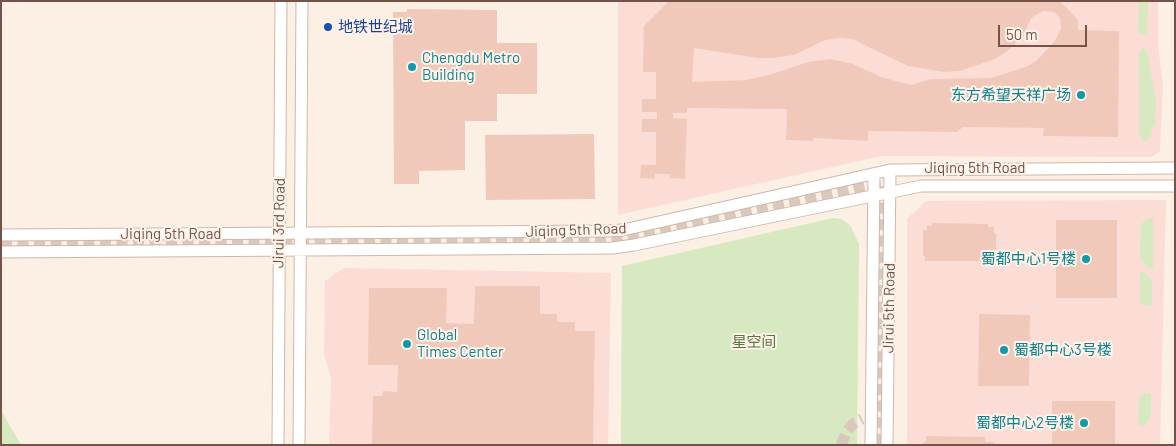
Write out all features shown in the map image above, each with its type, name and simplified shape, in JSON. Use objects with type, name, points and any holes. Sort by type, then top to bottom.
[{"type":"street","name":"Jirui 3rd Road","points":[[278,445],[281,1]]},
{"type":"street","name":"Jirui 3rd Road","points":[[299,445],[302,1]]},
{"type":"street","name":"Jiqing 5th Road","points":[[1,235],[623,230],[890,170],[1175,168]]},
{"type":"street","name":"Jirui 5th Road","points":[[887,445],[890,170]]},
{"type":"street","name":"Jirui 5th Road","points":[[871,445],[866,418],[874,174]]},
{"type":"street","name":"Jiqing 5th Road","points":[[1,252],[613,248],[920,186],[1175,186]]},
{"type":"shaded area","name":"东方希望天祥广场","points":[[618,1],[1158,1],[1158,47],[1163,85],[1160,151],[1151,157],[881,156],[618,215]]},
{"type":"shaded area","points":[[1166,200],[1160,445],[907,445],[907,219],[926,201]]},
{"type":"shaded area","points":[[344,268],[611,273],[608,445],[329,445],[331,378],[324,355],[325,281]]},
{"type":"green space","points":[[1139,1],[1148,1],[1147,34],[1138,34]]},
{"type":"green space","points":[[1142,48],[1147,50],[1156,102],[1155,127],[1152,127],[1151,135],[1147,141],[1143,141],[1139,136],[1139,52]]},
{"type":"green space","name":"星空间","points":[[833,218],[842,219],[850,225],[859,244],[857,445],[621,444],[622,266]]},
{"type":"green space","points":[[1153,218],[1153,268],[1148,268],[1140,259],[1141,225],[1146,219]]},
{"type":"green space","points":[[1140,272],[1144,272],[1152,281],[1152,306],[1140,304]]},
{"type":"green space","points":[[1145,393],[1151,393],[1151,415],[1145,426],[1138,426],[1139,398]]},
{"type":"green space","points":[[1,410],[21,445],[1,445]]},
{"type":"building","points":[[669,1],[1060,1],[1078,20],[1078,30],[1119,31],[1118,137],[1043,136],[1044,128],[963,127],[957,132],[868,131],[868,141],[813,138],[813,141],[786,140],[787,109],[687,108],[687,113],[673,113],[673,118],[687,119],[685,179],[670,178],[670,174],[655,174],[655,179],[640,178],[641,165],[656,165],[656,132],[642,132],[642,119],[657,119],[657,112],[642,112],[642,99],[656,99],[656,72],[643,72],[644,26]],"holes":[[[1043,11],[1054,12],[1060,18],[1061,29],[1055,41],[1037,60],[1028,66],[991,78],[931,79],[911,85],[881,77],[853,64],[830,59],[808,62],[747,80],[692,82],[694,48],[758,58],[773,58],[794,55],[825,40],[841,38],[852,39],[908,66],[944,72],[960,71],[995,59],[1023,37],[1031,18]]]},
{"type":"building","points":[[407,9],[497,10],[497,43],[537,43],[537,94],[497,94],[497,121],[465,121],[465,170],[419,171],[419,184],[394,184],[393,12],[407,12]]},
{"type":"building","points":[[594,134],[595,199],[486,200],[485,135]]},
{"type":"building","name":"蜀都中心1号楼","points":[[1056,220],[1117,220],[1117,298],[1056,298]]},
{"type":"building","points":[[932,223],[988,224],[988,227],[994,227],[996,251],[993,250],[994,257],[987,258],[987,261],[925,261],[925,256],[923,256],[923,230],[927,230],[927,226],[932,226]]},
{"type":"building","points":[[475,286],[540,286],[540,314],[557,314],[557,322],[575,322],[575,331],[595,331],[593,445],[372,445],[373,396],[382,396],[383,391],[397,392],[398,365],[368,365],[369,288],[447,288],[446,323],[474,324]]},
{"type":"building","name":"蜀都中心3号楼","points":[[979,314],[1030,315],[1029,386],[978,386]]},
{"type":"building","name":"蜀都中心2号楼","points":[[1052,401],[1115,401],[1115,445],[1052,445]]},
{"type":"building","points":[[926,436],[985,437],[985,442],[994,442],[993,445],[923,445],[923,442],[926,442]]},
{"type":"tunnel","points":[[1,244],[604,240],[630,237],[883,183],[880,445]]},
{"type":"tunnel","points":[[841,445],[847,431],[854,423],[862,419]]},
{"type":"place","name":"地铁世纪城","points":[[328,27]]},
{"type":"place","name":"Chengdu Metro Building","points":[[412,67]]},
{"type":"place","name":"东方希望天祥广场","points":[[1081,95]]},
{"type":"place","name":"蜀都中心1号楼","points":[[1086,259]]},
{"type":"place","name":"Global Times Center","points":[[407,344]]},
{"type":"place","name":"蜀都中心3号楼","points":[[1004,350]]},
{"type":"place","name":"蜀都中心2号楼","points":[[1084,423]]}]
